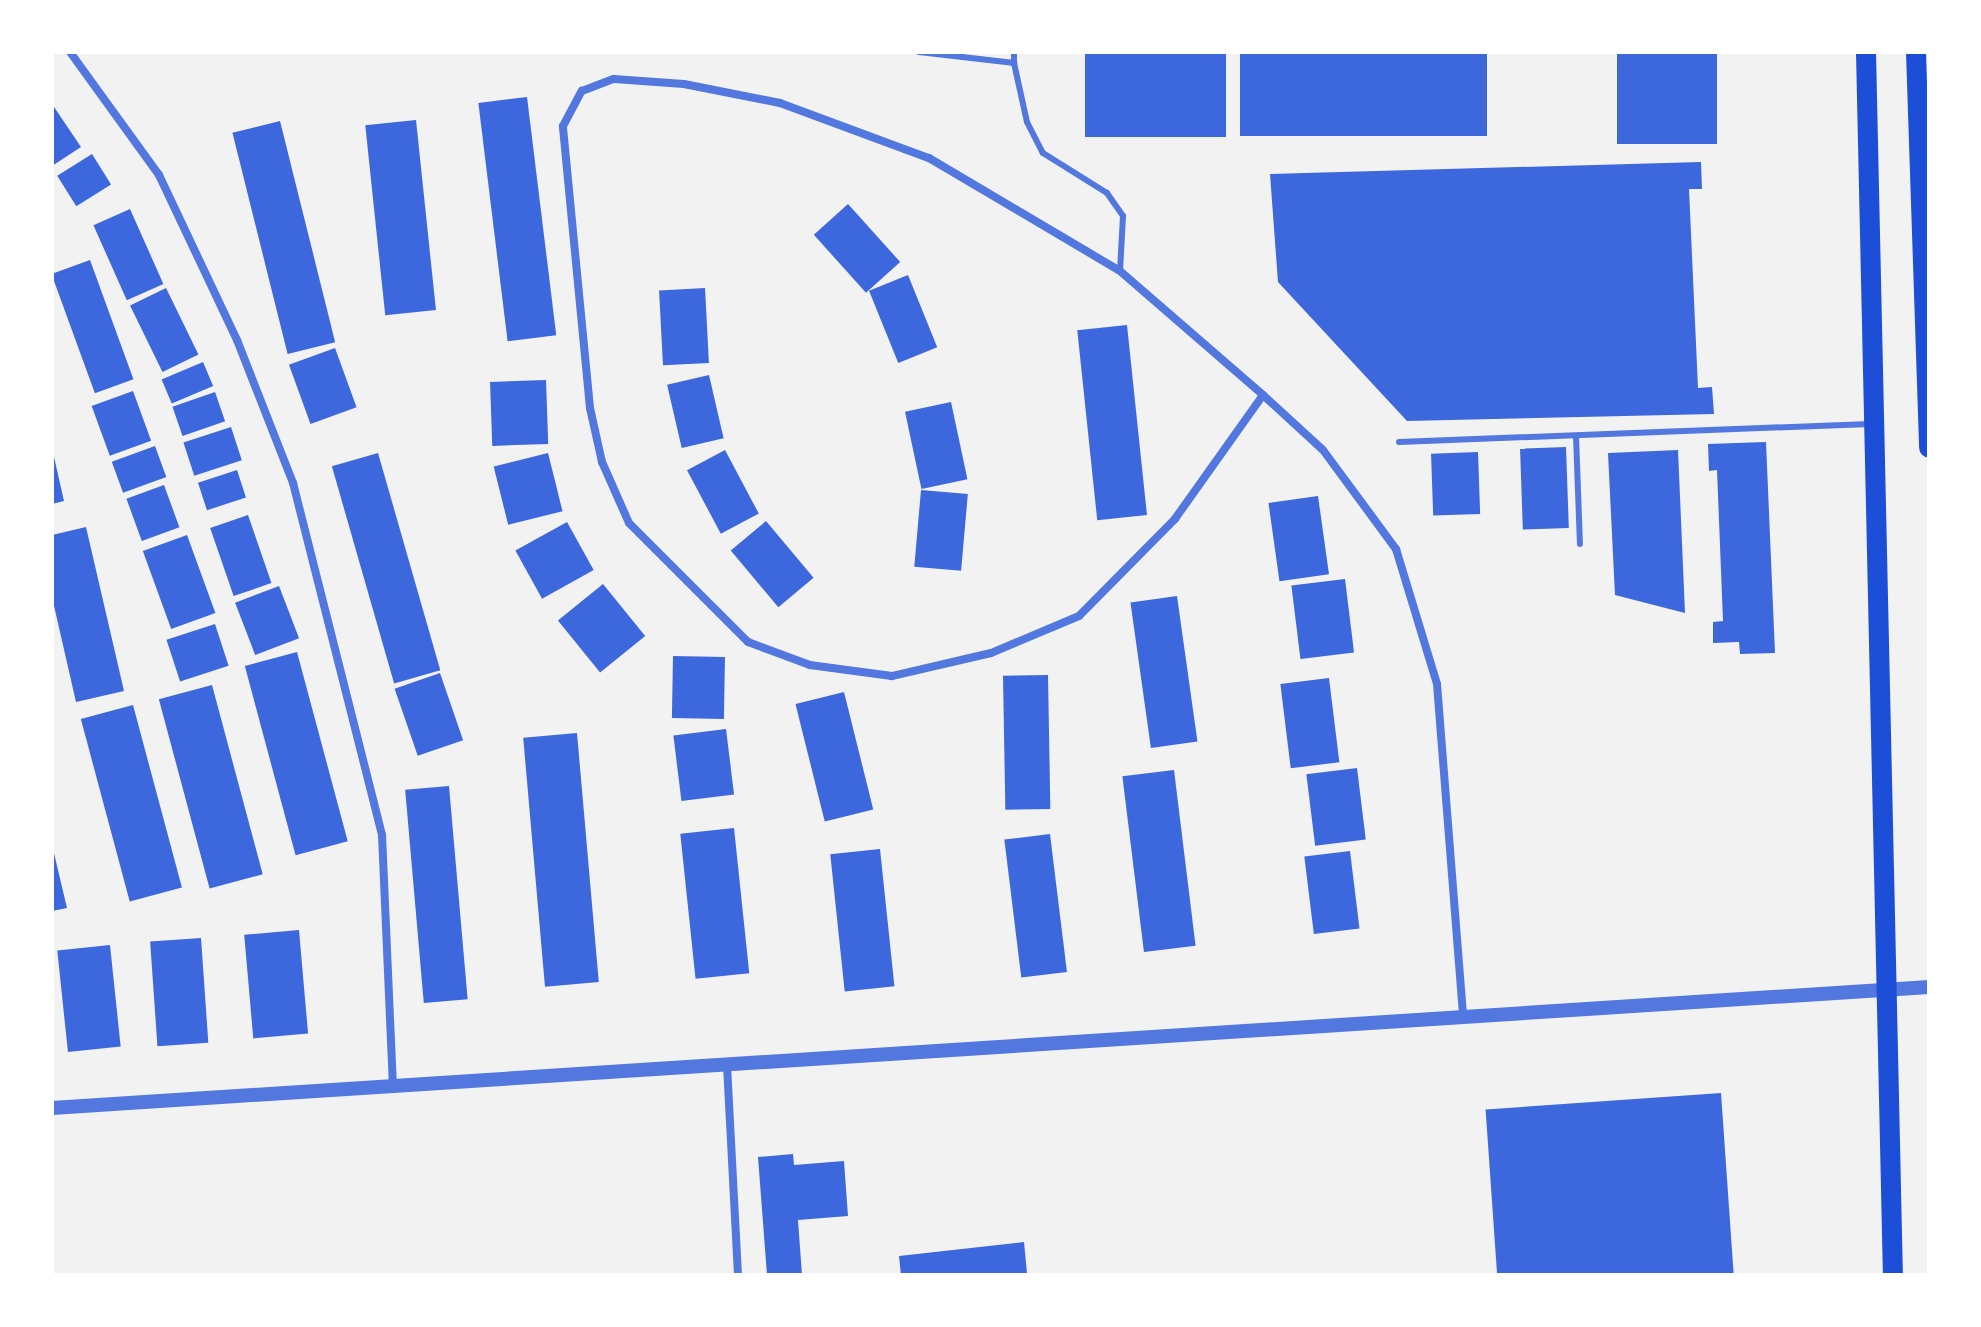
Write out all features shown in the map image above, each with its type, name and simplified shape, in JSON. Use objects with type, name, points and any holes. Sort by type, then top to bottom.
[{"type":"main road","points":[[1866,52],[1893,1275]]},
{"type":"main road","points":[[1916,52],[1927,303],[1929,448]]},
{"type":"street","points":[[70,52],[159,175],[237,340],[293,483],[382,835],[393,1086]]},
{"type":"street","points":[[1263,395],[1175,519],[1079,616],[991,653],[892,676],[810,665],[748,642],[629,523],[602,462],[590,408],[563,126],[582,91],[614,79],[780,103],[929,158],[1120,271],[1263,395],[1323,450],[1396,549],[1437,684],[1463,1017]]},
{"type":"street","points":[[52,1108],[1929,987]]},
{"type":"street","points":[[727,1065],[738,1275]]},
{"type":"lane","points":[[919,52],[1014,63]]},
{"type":"lane","points":[[1014,52],[1027,122],[1043,153],[1107,193],[1123,216],[1120,271]]},
{"type":"lane","points":[[1399,442],[1875,424]]},
{"type":"lane","points":[[1576,436],[1580,544]]},
{"type":"building","points":[[1085,52],[1226,52],[1226,137],[1085,137]]},
{"type":"building","points":[[1240,52],[1487,52],[1487,136],[1240,136]]},
{"type":"building","points":[[1617,52],[1717,52],[1717,144],[1617,144]]},
{"type":"building","points":[[527,97],[556,335],[508,341],[478,103]]},
{"type":"building","points":[[52,104],[81,147],[52,166]]},
{"type":"building","points":[[416,120],[436,310],[385,315],[365,125]]},
{"type":"building","points":[[280,121],[335,342],[288,354],[232,133]]},
{"type":"building","points":[[92,154],[111,185],[76,206],[57,176]]},
{"type":"building","points":[[1701,162],[1702,189],[1689,189],[1698,388],[1712,387],[1714,414],[1407,421],[1278,282],[1270,174]]},
{"type":"building","points":[[848,204],[900,262],[866,293],[814,235]]},
{"type":"building","points":[[130,209],[163,284],[127,300],[93,225]]},
{"type":"building","points":[[90,260],[133,379],[95,393],[52,275]]},
{"type":"building","points":[[908,275],[937,347],[898,363],[869,291]]},
{"type":"building","points":[[166,288],[198,355],[162,372],[130,306]]},
{"type":"building","points":[[705,288],[709,363],[663,365],[659,290]]},
{"type":"building","points":[[1127,325],[1147,515],[1097,520],[1077,330]]},
{"type":"building","points":[[335,348],[357,407],[311,424],[289,365]]},
{"type":"building","points":[[203,362],[213,386],[172,404],[162,380]]},
{"type":"building","points":[[709,375],[724,438],[682,448],[667,385]]},
{"type":"building","points":[[546,380],[548,444],[492,446],[490,382]]},
{"type":"building","points":[[133,391],[151,441],[110,456],[92,406]]},
{"type":"building","points":[[215,392],[225,421],[183,436],[172,407]]},
{"type":"building","points":[[951,402],[967,479],[921,489],[905,412]]},
{"type":"building","points":[[231,427],[242,460],[194,476],[183,442]]},
{"type":"building","points":[[1766,442],[1775,653],[1740,654],[1739,642],[1713,643],[1713,622],[1723,621],[1717,470],[1709,471],[1708,444]]},
{"type":"building","points":[[155,446],[166,477],[123,493],[112,462]]},
{"type":"building","points":[[1566,447],[1569,528],[1523,530],[1520,449]]},
{"type":"building","points":[[52,448],[64,501],[52,504]]},
{"type":"building","points":[[725,450],[759,514],[721,534],[687,470]]},
{"type":"building","points":[[1678,450],[1685,613],[1615,595],[1608,453]]},
{"type":"building","points":[[1478,452],[1480,514],[1433,516],[1431,454]]},
{"type":"building","points":[[378,453],[440,670],[394,683],[332,466]]},
{"type":"building","points":[[548,453],[563,511],[508,525],[494,467]]},
{"type":"building","points":[[237,470],[246,498],[207,510],[198,483]]},
{"type":"building","points":[[164,485],[179,527],[142,541],[126,499]]},
{"type":"building","points":[[921,490],[968,494],[961,571],[914,567]]},
{"type":"building","points":[[1318,496],[1329,574],[1279,581],[1268,503]]},
{"type":"building","points":[[248,515],[271,583],[234,596],[210,528]]},
{"type":"building","points":[[766,521],[814,578],[778,607],[731,551]]},
{"type":"building","points":[[567,522],[594,570],[542,599],[515,551]]},
{"type":"building","points":[[86,527],[124,691],[76,702],[52,597],[52,535]]},
{"type":"building","points":[[187,535],[215,613],[171,629],[143,551]]},
{"type":"building","points":[[1345,579],[1354,652],[1300,659],[1291,586]]},
{"type":"building","points":[[603,584],[645,636],[600,673],[558,621]]},
{"type":"building","points":[[279,586],[299,638],[255,655],[235,603]]},
{"type":"building","points":[[1177,596],[1197,742],[1151,748],[1130,603]]},
{"type":"building","points":[[215,624],[229,666],[180,682],[166,640]]},
{"type":"building","points":[[297,652],[348,841],[296,855],[245,666]]},
{"type":"building","points":[[673,656],[725,657],[724,719],[672,718]]},
{"type":"building","points":[[440,673],[463,740],[418,756],[395,689]]},
{"type":"building","points":[[1048,675],[1050,809],[1005,810],[1003,676]]},
{"type":"building","points":[[1329,678],[1339,762],[1291,768],[1280,684]]},
{"type":"building","points":[[212,685],[263,874],[210,889],[159,699]]},
{"type":"building","points":[[844,692],[873,809],[825,822],[795,704]]},
{"type":"building","points":[[133,705],[182,888],[130,902],[81,719]]},
{"type":"building","points":[[726,729],[734,795],[681,801],[673,735]]},
{"type":"building","points":[[577,733],[599,982],[545,987],[523,738]]},
{"type":"building","points":[[1357,768],[1366,839],[1315,846],[1306,774]]},
{"type":"building","points":[[1174,770],[1196,946],[1144,952],[1122,776]]},
{"type":"building","points":[[449,786],[468,999],[424,1003],[405,790]]},
{"type":"building","points":[[734,828],[749,973],[696,979],[680,834]]},
{"type":"building","points":[[1050,834],[1067,972],[1021,978],[1004,840]]},
{"type":"building","points":[[880,849],[894,986],[845,991],[830,854]]},
{"type":"building","points":[[52,850],[67,908],[52,911]]},
{"type":"building","points":[[1350,851],[1360,928],[1314,934],[1304,857]]},
{"type":"building","points":[[299,930],[308,1034],[253,1038],[244,935]]},
{"type":"building","points":[[201,938],[208,1043],[157,1046],[150,942]]},
{"type":"building","points":[[110,945],[121,1046],[68,1052],[57,951]]},
{"type":"building","points":[[1721,1093],[1734,1275],[1497,1275],[1486,1109]]},
{"type":"building","points":[[793,1154],[794,1165],[844,1161],[848,1216],[798,1220],[802,1275],[767,1275],[758,1157]]},
{"type":"building","points":[[1024,1242],[1027,1273],[901,1275],[899,1256]]}]
